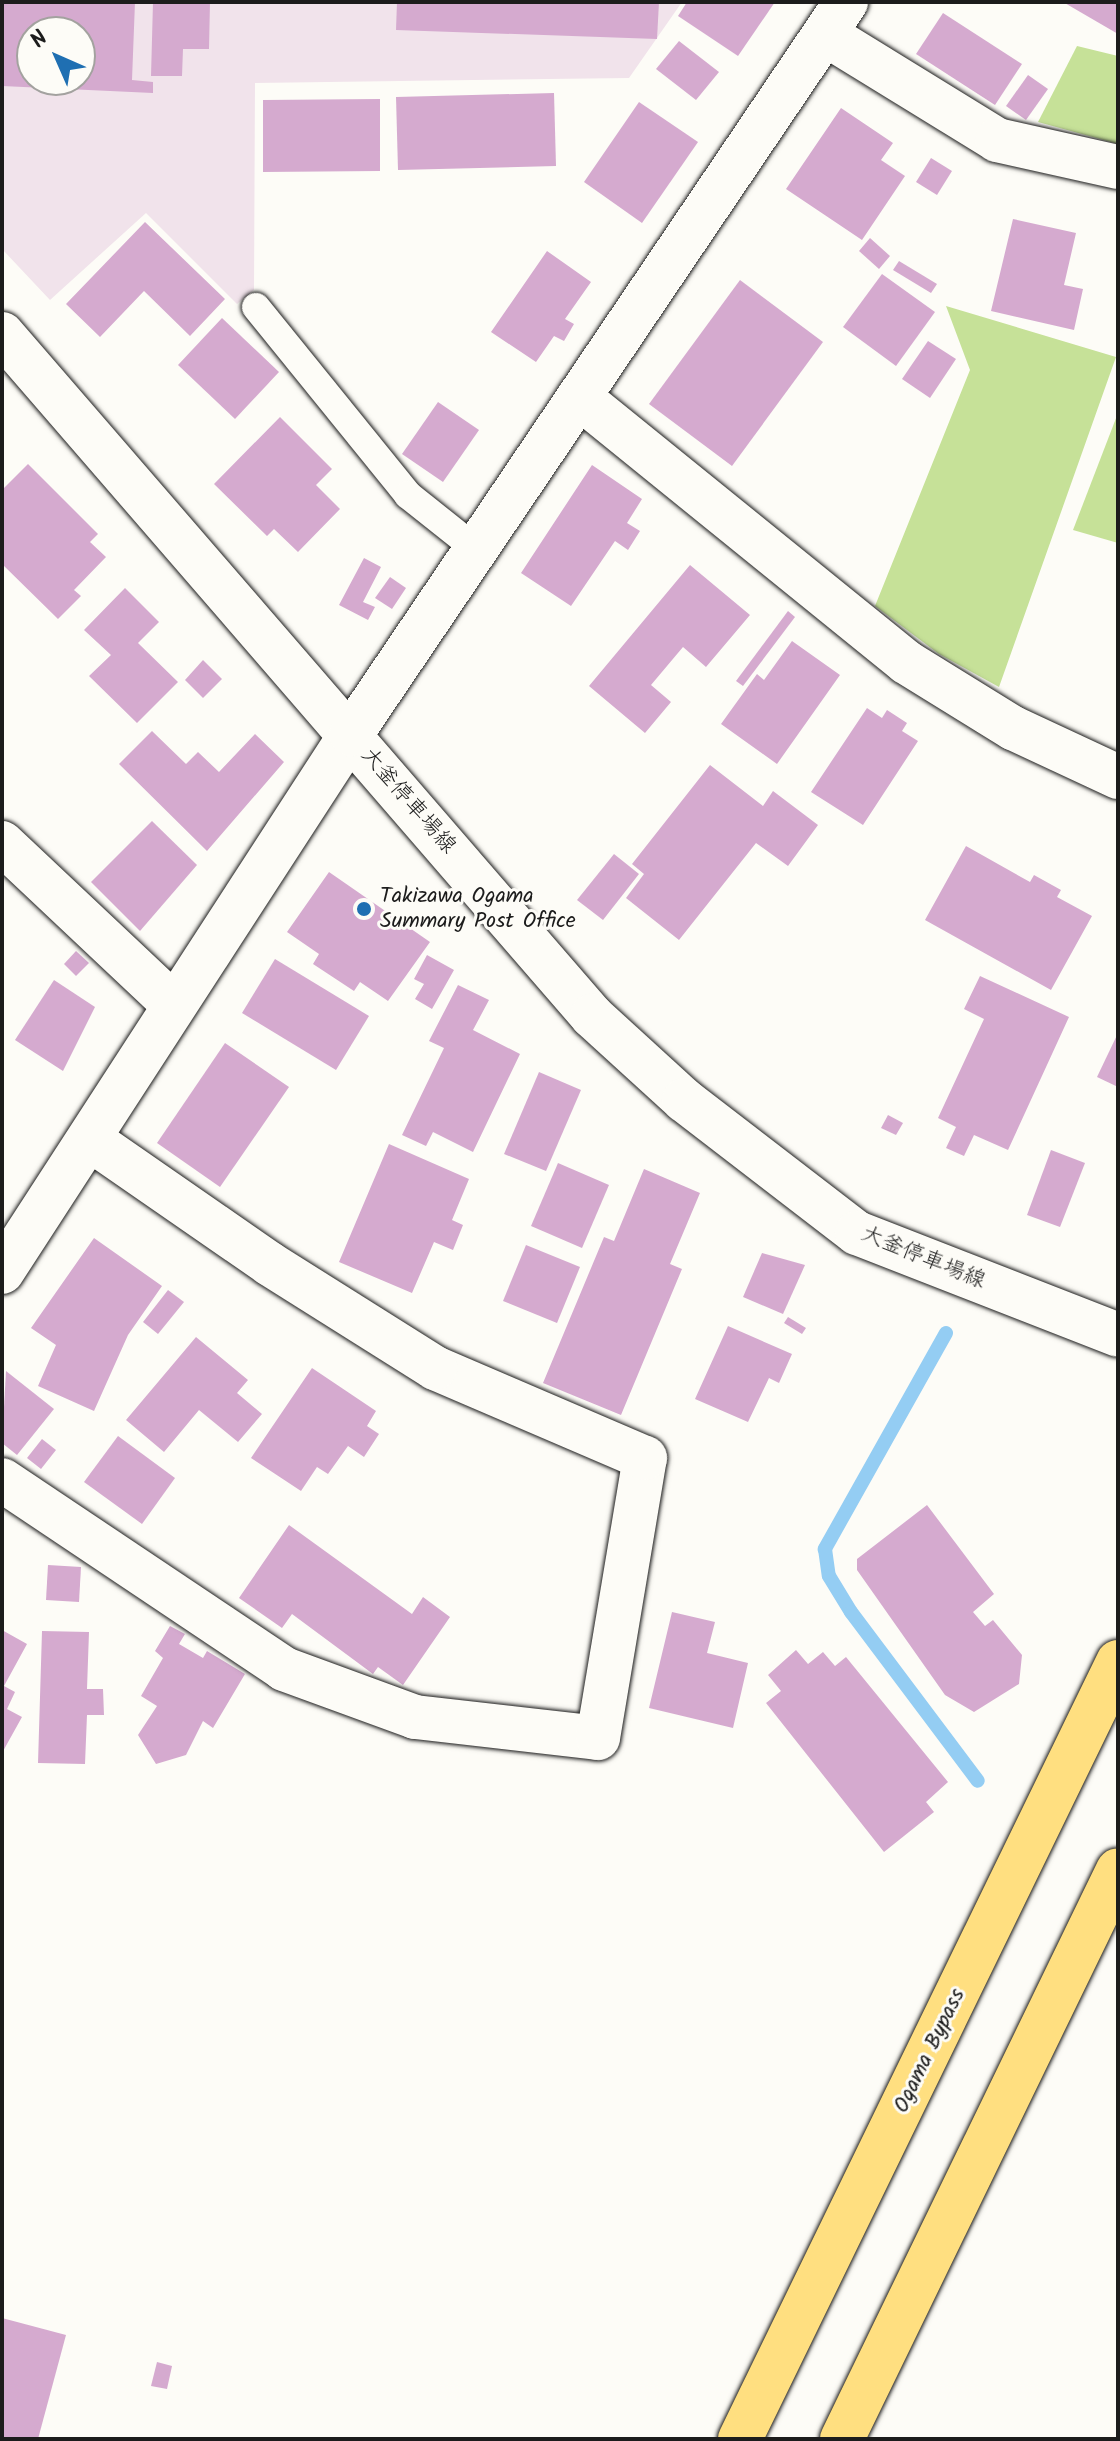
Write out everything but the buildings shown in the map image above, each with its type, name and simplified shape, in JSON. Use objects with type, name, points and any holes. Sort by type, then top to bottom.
[{"type":"highway","name":"Ogama Bypass","points":[[740,2439],[1118,1662]]},
{"type":"highway","points":[[842,2439],[1118,1870]]},
{"type":"street","points":[[2,1272],[91,1140],[174,1005],[351,734],[835,18],[997,140],[1118,167]]},
{"type":"street","name":"大釜停車場線","points":[[2,334],[592,1016],[684,1100],[857,1233],[1118,1335]]},
{"type":"street","points":[[579,397],[906,662],[1013,728],[1118,777]]},
{"type":"street","points":[[2,843],[174,1005]]},
{"type":"street","points":[[2,1480],[284,1669],[415,1717],[598,1738],[645,1458],[435,1368],[270,1264],[91,1140]]},
{"type":"lane","points":[[256,307],[408,495],[476,549]]},
{"type":"shaded area","points":[[2,2],[682,2],[629,78],[255,83],[254,290],[237,304],[146,213],[50,300],[2,249]]},
{"type":"green space","points":[[1077,46],[1118,56],[1118,144],[1038,122]]},
{"type":"green space","points":[[946,306],[1116,357],[999,687],[939,654],[875,606],[970,370]]},
{"type":"green space","points":[[1118,413],[1118,543],[1073,530]]},
{"type":"waterway","points":[[946,1333],[825,1549],[829,1576],[851,1612],[978,1781]]},
{"type":"place","name":"Takizawa Ogama Summary Post Office","points":[[364,909]]}]
